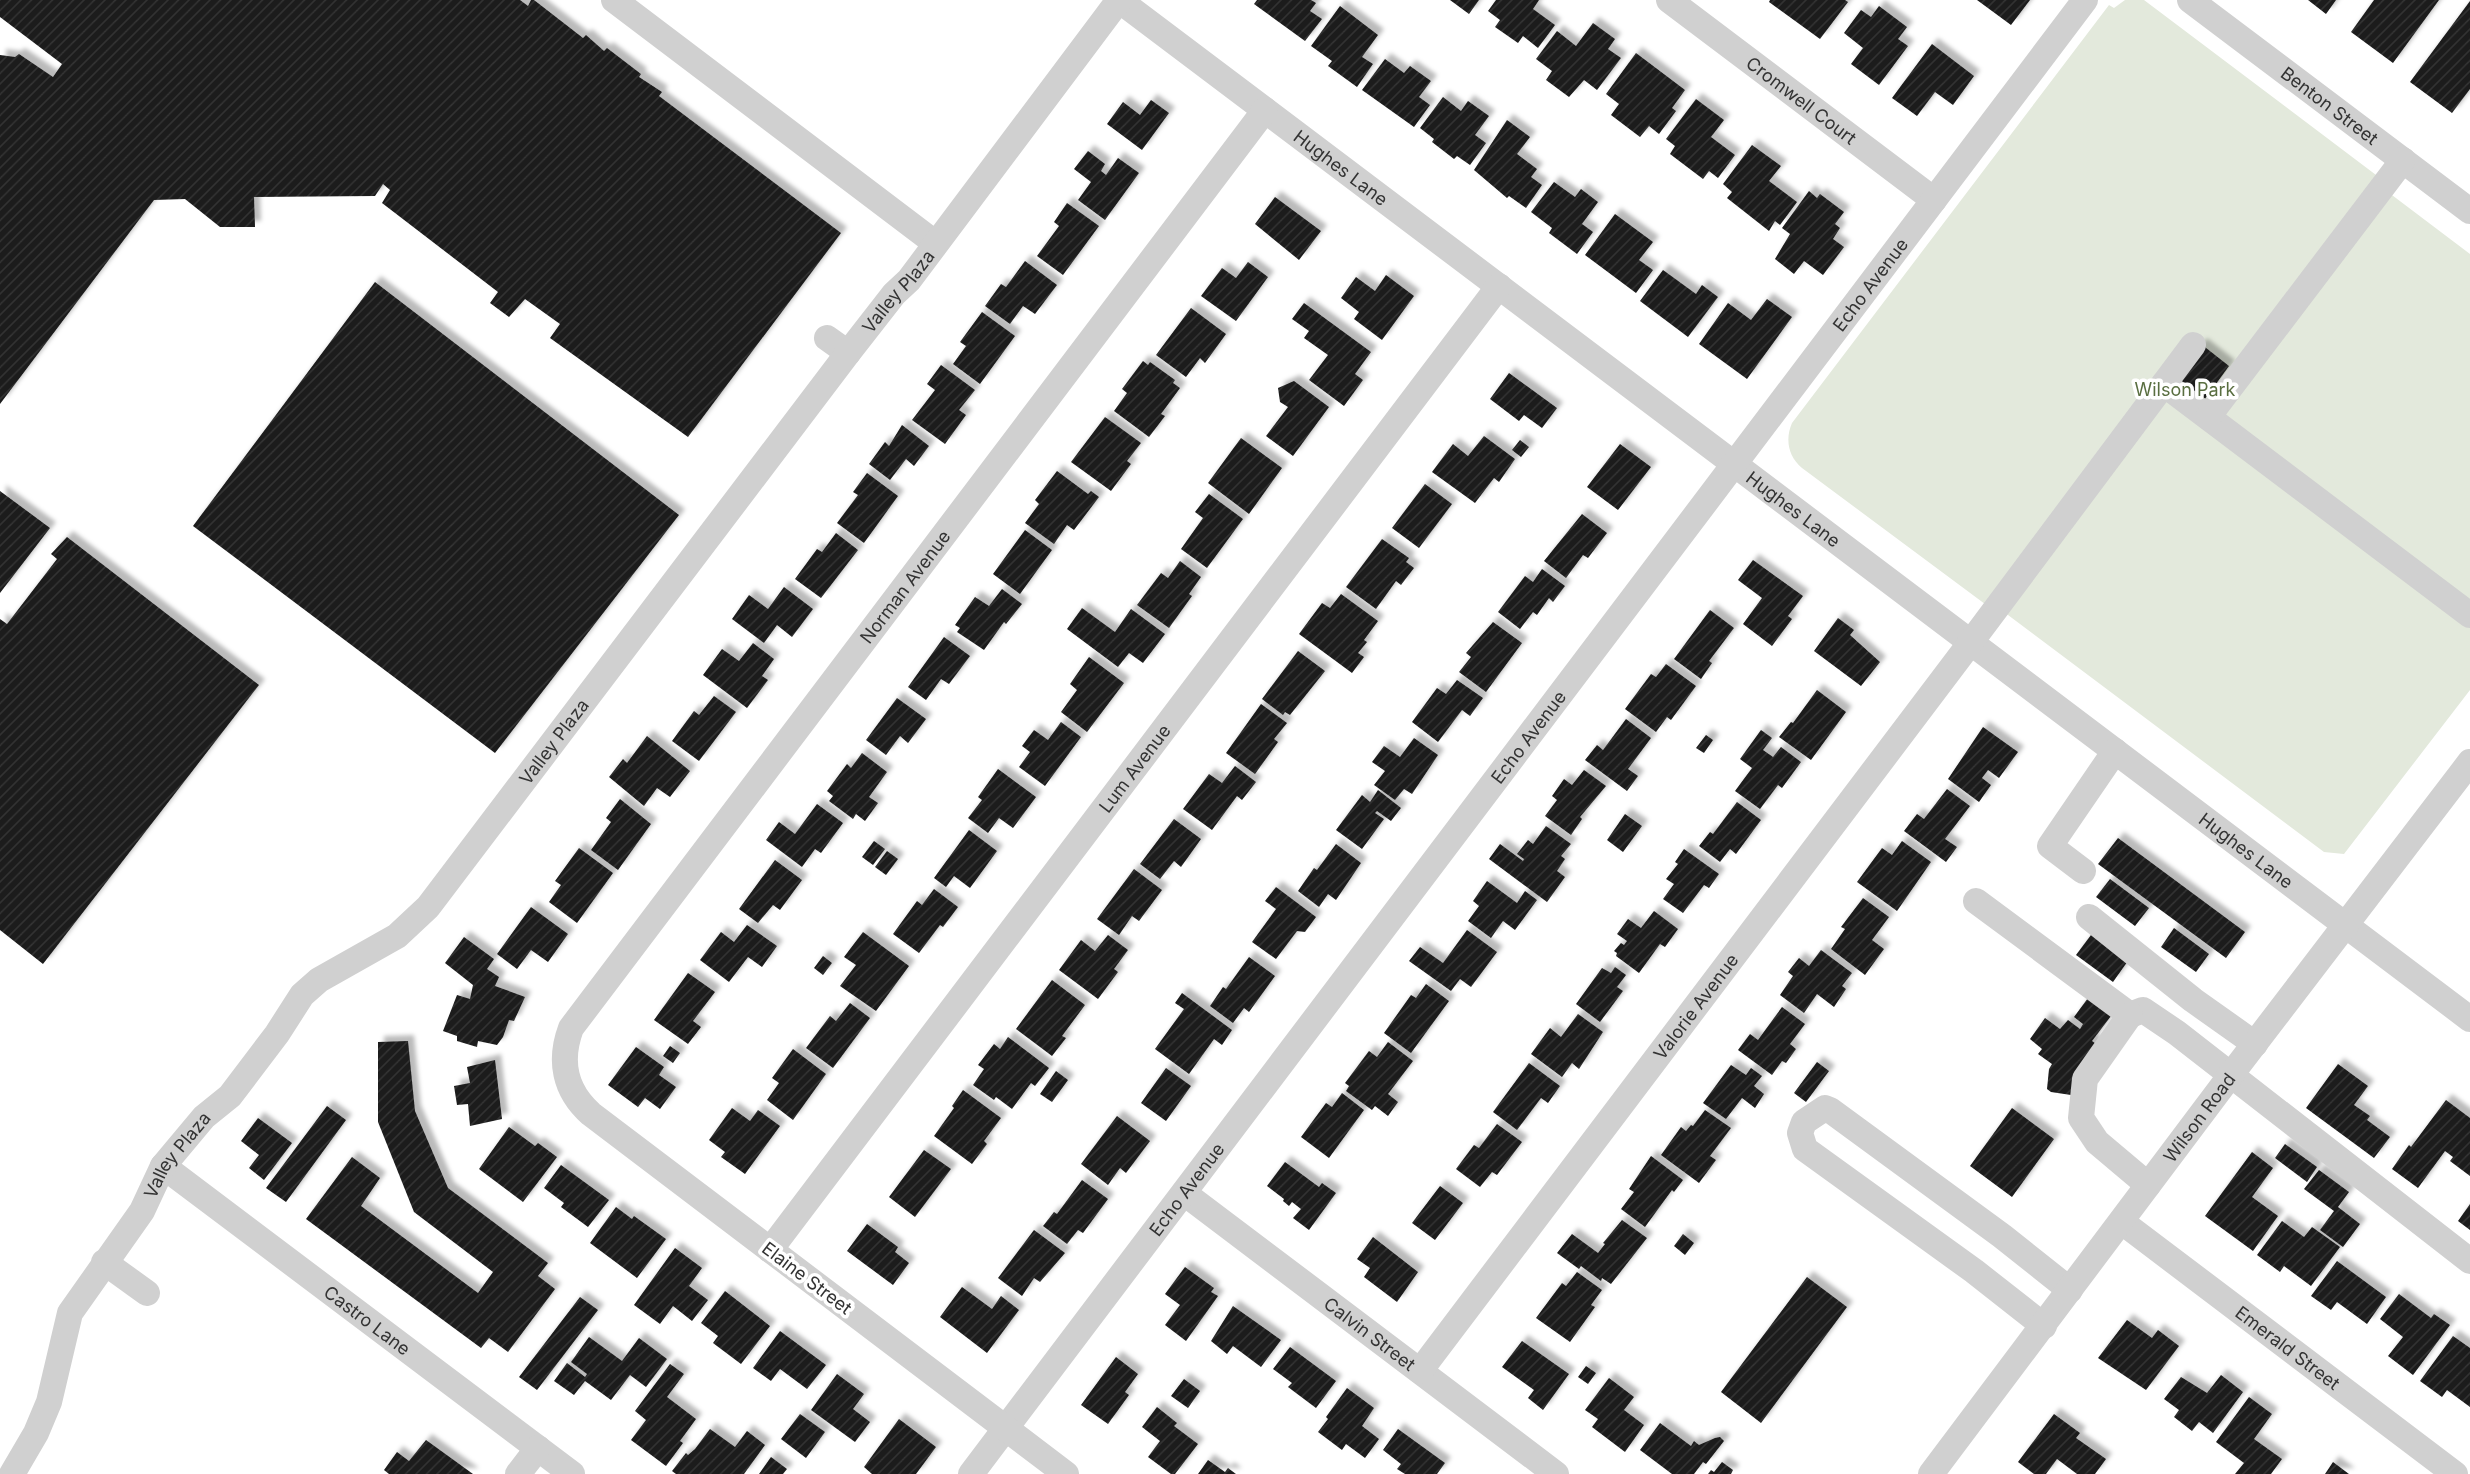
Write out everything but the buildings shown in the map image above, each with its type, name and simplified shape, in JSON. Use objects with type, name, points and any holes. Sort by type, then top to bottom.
[{"type":"street","points":[[614,0],[935,243]]},
{"type":"street","name":"Valley Plaza","points":[[12,1474],[36,1433],[49,1402],[70,1313],[142,1211],[163,1166],[204,1117],[230,1096],[277,1034],[302,995],[319,980],[397,936],[428,907],[838,346],[909,280],[1119,0]]},
{"type":"street","name":"Hughes Lane","points":[[1119,0],[2470,1018]]},
{"type":"street","name":"Cromwell Court","points":[[1669,0],[1934,200]]},
{"type":"street","name":"Echo Avenue","points":[[971,1474],[2085,0]]},
{"type":"street","name":"Benton Street","points":[[2190,0],[2470,211]]},
{"type":"street","name":"Norman Avenue","points":[[564,1069],[565,1045],[571,1028],[1265,110]]},
{"type":"street","points":[[2208,417],[2403,160]]},
{"type":"street","name":"Lum Avenue","points":[[770,1250],[1499,286]]},
{"type":"street","name":"Valorie Avenue","points":[[1420,1371],[2193,345]]},
{"type":"street","points":[[2164,384],[2470,615]]},
{"type":"street","points":[[2083,871],[2050,846],[2115,751]]},
{"type":"street","name":"Wilson Road","points":[[1931,1474],[2470,762]]},
{"type":"street","points":[[1976,901],[2130,1015]]},
{"type":"street","points":[[2089,917],[2193,1000],[2255,1044]]},
{"type":"street","points":[[2148,1185],[2097,1142],[2081,1118],[2085,1079],[2130,1015],[2143,1010],[2177,1032],[2470,1261]]},
{"type":"street","name":"Elaine Street","points":[[564,1069],[570,1088],[591,1114],[1066,1474]]},
{"type":"street","points":[[2044,1326],[1974,1271],[1805,1149],[1800,1133],[1804,1122],[1825,1108],[1830,1110],[2002,1236],[2070,1290]]},
{"type":"street","name":"Castro Lane","points":[[163,1166],[572,1474]]},
{"type":"street","name":"Calvin Street","points":[[1184,1192],[1556,1474]]},
{"type":"street","name":"Emerald Street","points":[[2122,1222],[2455,1474]]},
{"type":"street","points":[[104,1262],[147,1293]]},
{"type":"street","points":[[519,1474],[538,1448]]},
{"type":"green space","name":"Wilson Park","points":[[2125,0],[2144,0],[2384,181],[2380,186],[2470,254],[2470,690],[2344,854],[2324,852],[2004,612],[1989,607],[1802,468],[1789,447],[1792,423],[2109,5],[2114,8]]}]
